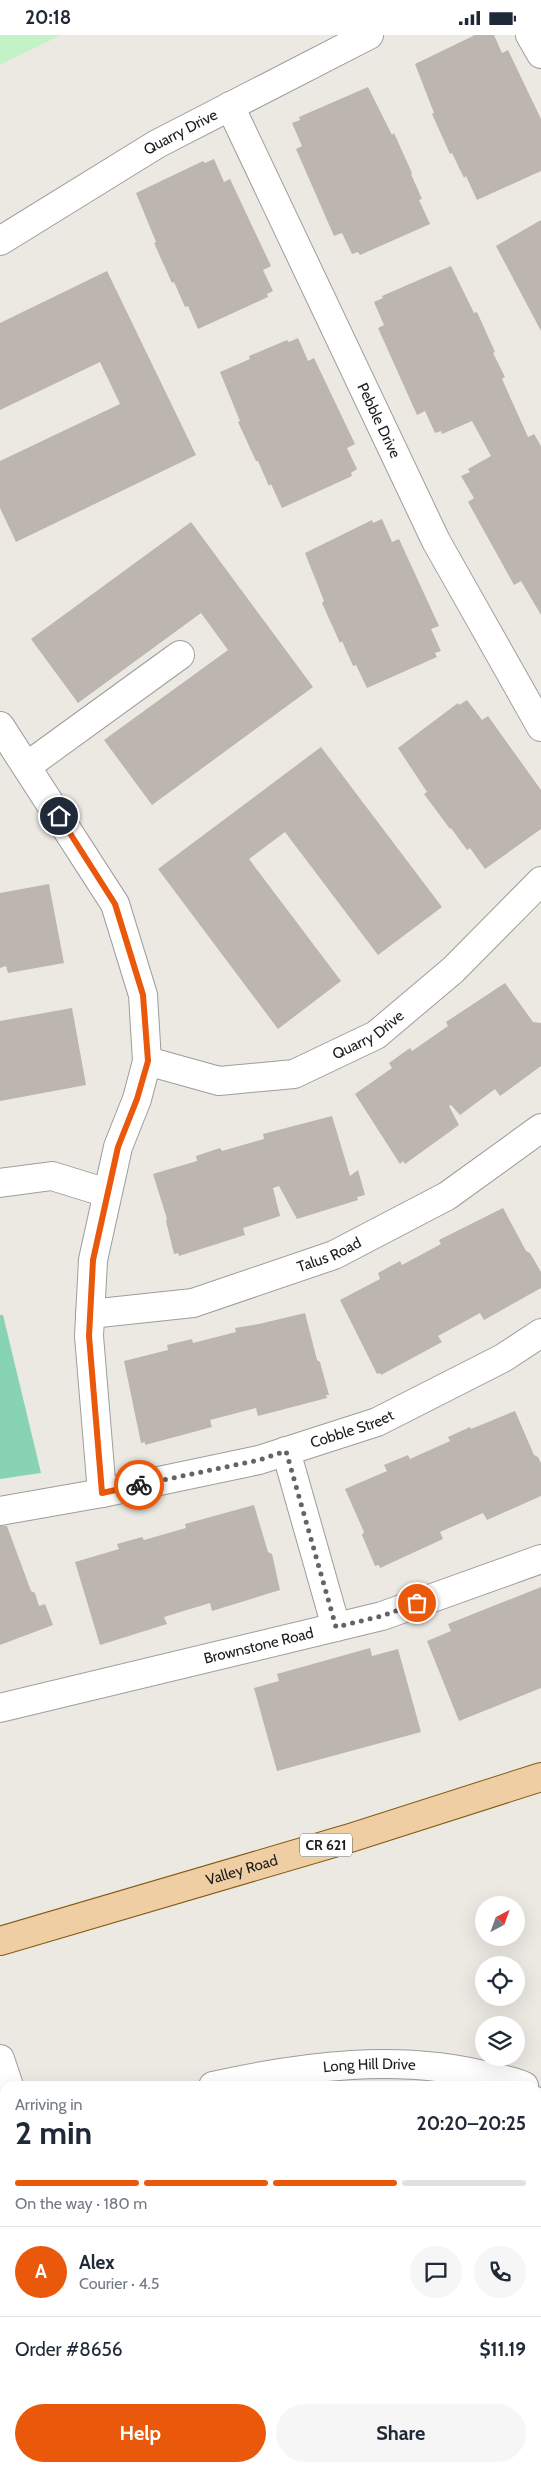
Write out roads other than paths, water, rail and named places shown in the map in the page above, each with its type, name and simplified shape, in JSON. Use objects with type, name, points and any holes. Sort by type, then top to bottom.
[{"type":"main road","name":"Valley Road","points":[[0,1941],[347,1839],[541,1777]]},
{"type":"street","name":"Quarry Drive","points":[[0,241],[157,144],[369,35]]},
{"type":"street","points":[[530,35],[541,54]]},
{"type":"street","name":"Pebble Drive","points":[[230,106],[436,541],[541,727]]},
{"type":"street","points":[[27,766],[180,655]]},
{"type":"street","points":[[0,726],[115,904],[143,995],[148,1061],[137,1099],[118,1147],[93,1260],[89,1336],[102,1493]]},
{"type":"street","name":"Quarry Drive","points":[[148,1061],[219,1081],[294,1074],[376,1035],[453,970],[541,881]]},
{"type":"street","name":"Talus Road","points":[[90,1314],[192,1303],[334,1255],[447,1196],[541,1128]]},
{"type":"street","points":[[0,1183],[52,1177],[107,1193]]},
{"type":"street","name":"Cobble Street","points":[[0,1511],[102,1493],[259,1460],[377,1422],[503,1358],[541,1333]]},
{"type":"street","points":[[286,1451],[336,1627]]},
{"type":"street","name":"Brownstone Road","points":[[0,1708],[382,1616],[541,1559]]},
{"type":"street","points":[[0,2059],[7,2081]]},
{"type":"street","name":"Long Hill Drive","points":[[247,2081],[319,2066],[408,2065],[473,2072],[506,2081]]}]
